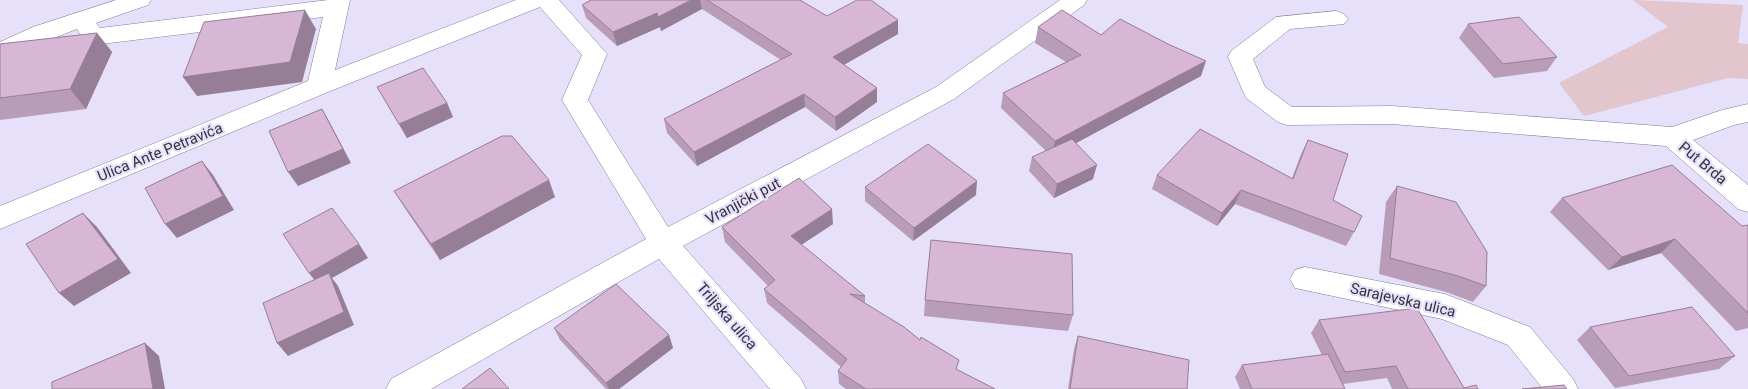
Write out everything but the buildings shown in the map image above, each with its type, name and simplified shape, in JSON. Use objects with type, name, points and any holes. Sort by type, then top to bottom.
[{"type":"street","points":[[0,50],[41,33],[140,0]]},
{"type":"street","name":"Ulica Ante Petravića","points":[[0,218],[319,86],[537,0]]},
{"type":"street","name":"Triljska ulica","points":[[546,0],[595,54],[575,100],[663,243],[790,389]]},
{"type":"street","name":"Vranjički put","points":[[402,389],[663,243],[945,93],[1076,0]]},
{"type":"street","points":[[82,19],[93,38],[338,4],[319,86]]},
{"type":"street","points":[[1336,19],[1284,22],[1240,57],[1255,92],[1286,116],[1392,115],[1673,137]]},
{"type":"street","name":"Put Brda","points":[[1748,113],[1731,116],[1673,137],[1748,201]]},
{"type":"street","name":"Sarajevska ulica","points":[[1304,279],[1445,307],[1519,336],[1562,389]]},
{"type":"shaded area","points":[[1633,0],[1743,5],[1738,43],[1748,44],[1748,79],[1728,78],[1584,116],[1559,83],[1668,27]]}]
